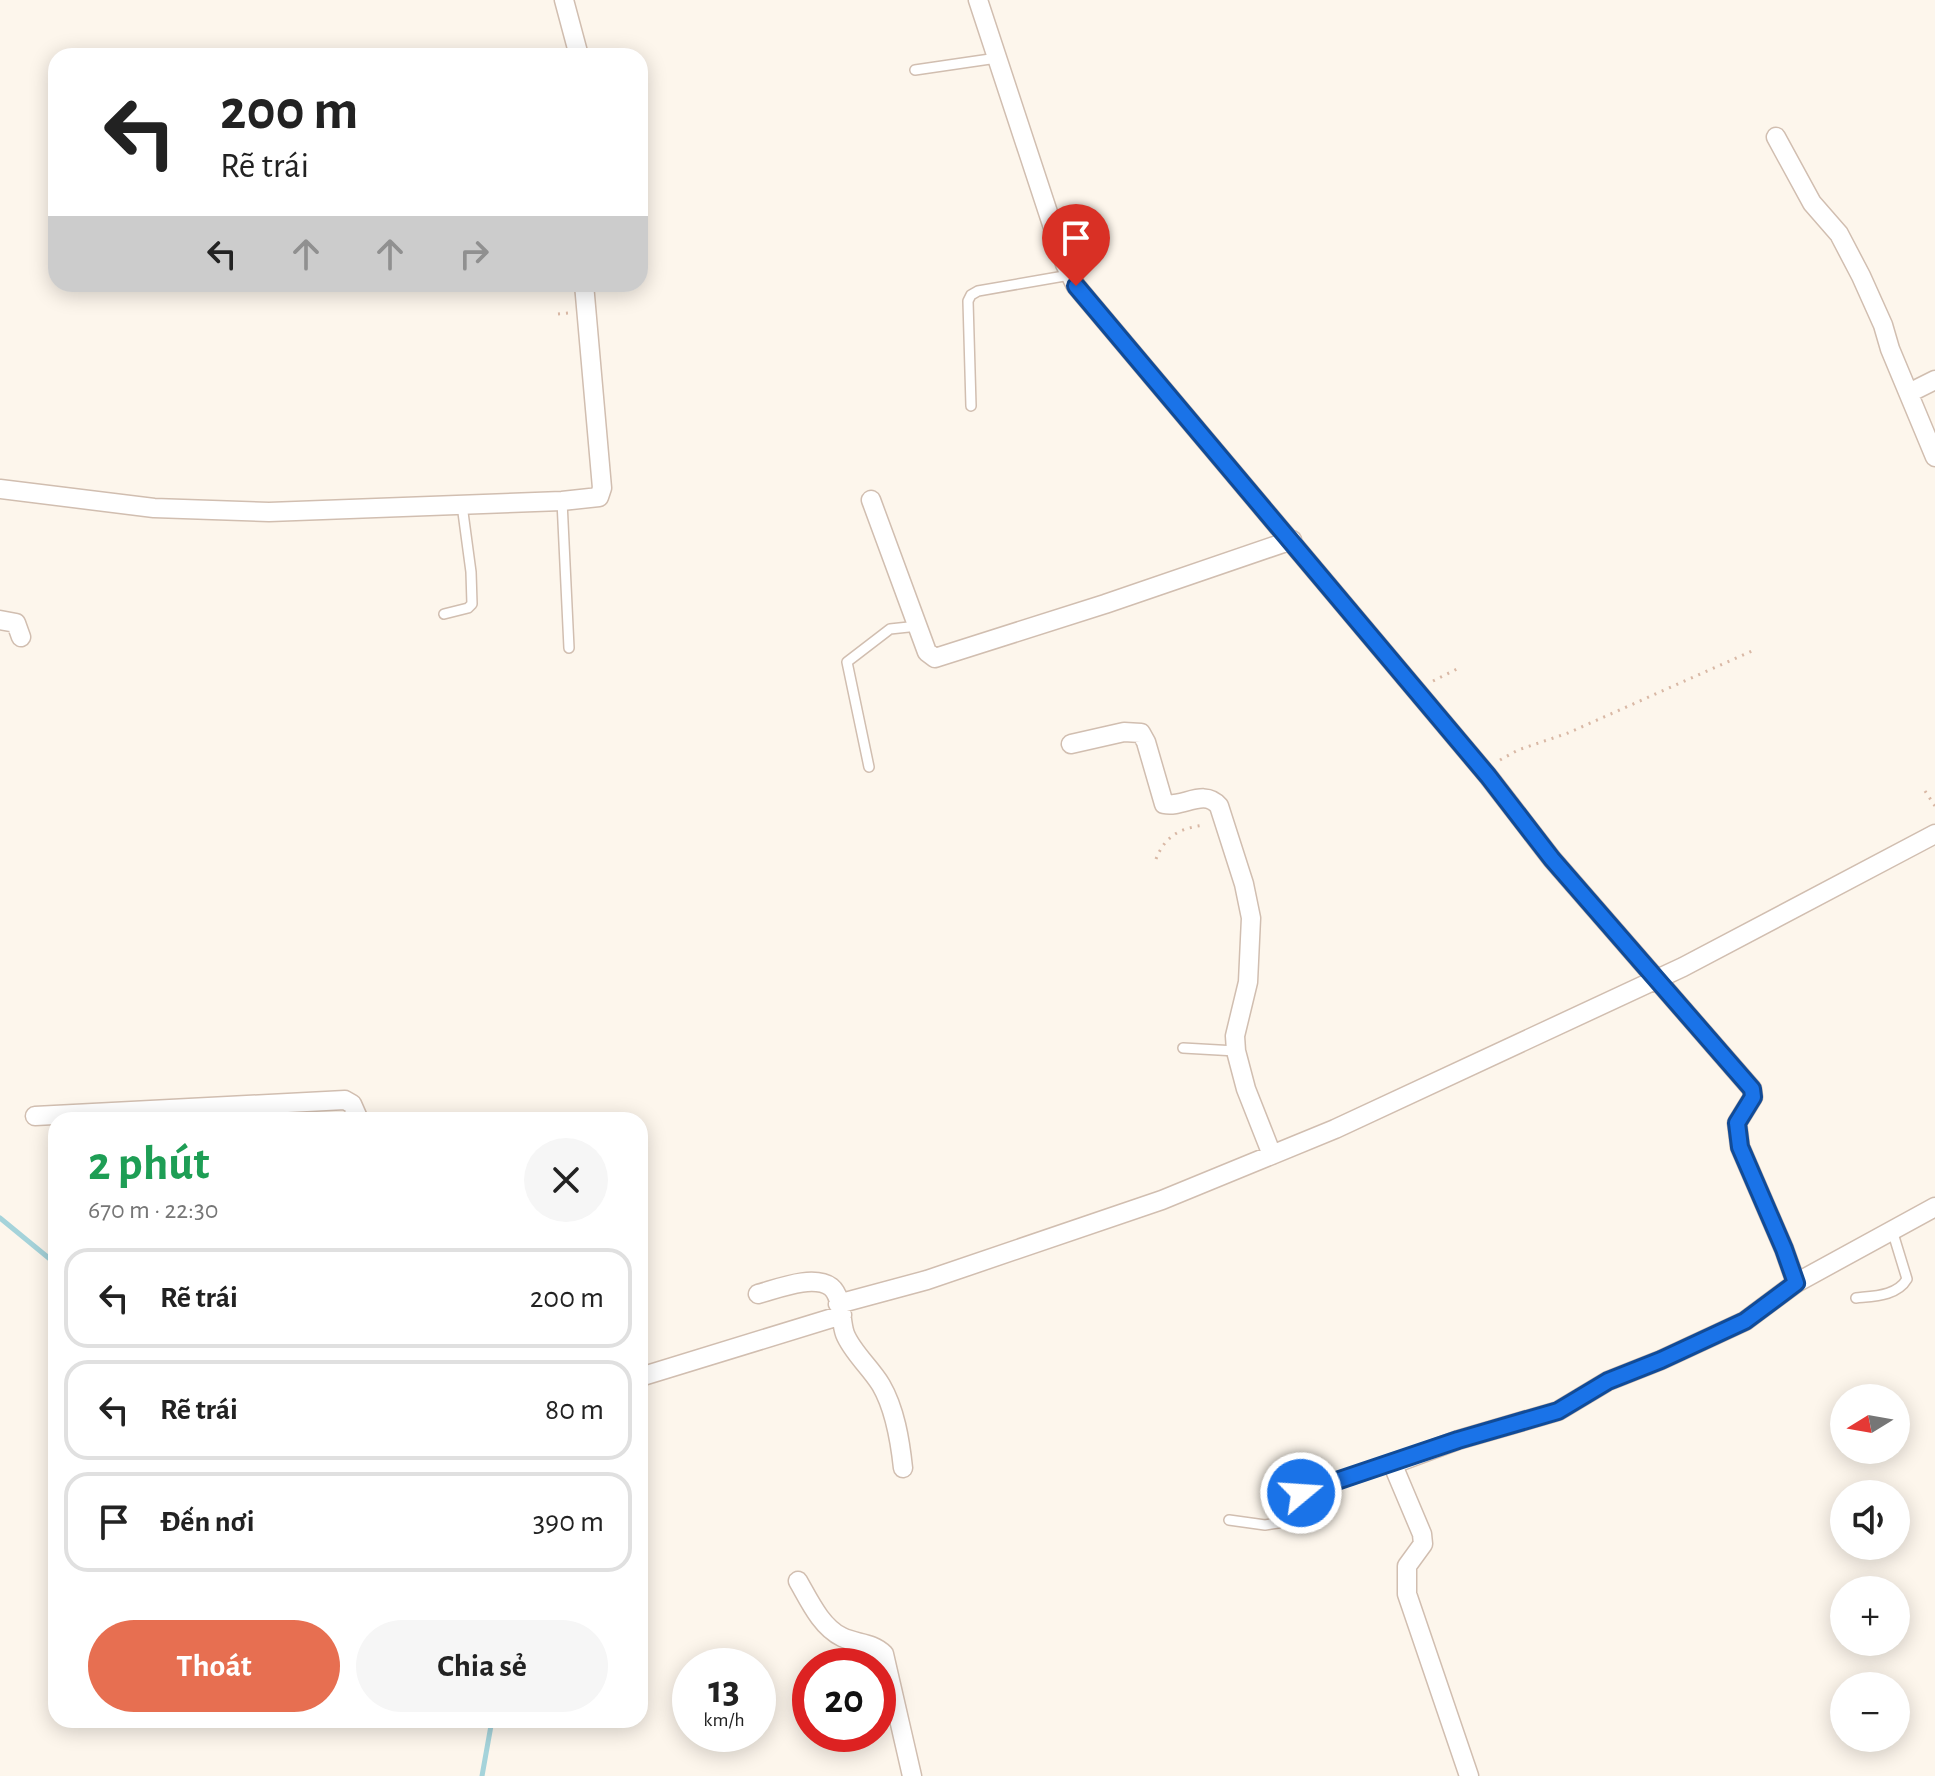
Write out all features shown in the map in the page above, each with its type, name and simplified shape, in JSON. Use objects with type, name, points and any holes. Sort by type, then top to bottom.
[{"type":"street","points":[[564,0],[577,48]]},
{"type":"street","points":[[978,0],[1070,275],[1142,366],[1292,540],[1488,776],[1552,859],[1669,974],[1752,1089],[1753,1097],[1737,1123],[1740,1147],[1796,1283]]},
{"type":"street","points":[[1776,137],[1812,203],[1839,234],[1861,276],[1935,457]]},
{"type":"street","points":[[0,489],[154,508],[323,512],[591,499],[602,494],[585,292]]},
{"type":"street","points":[[1909,393],[1935,380]]},
{"type":"street","points":[[871,500],[927,652],[931,657],[940,658],[1292,540]]},
{"type":"street","points":[[0,620],[14,621],[21,637]]},
{"type":"street","points":[[1071,744],[1134,730],[1141,733],[1146,742],[1164,804],[1171,806],[1210,798],[1219,806],[1244,884],[1251,918],[1248,982],[1235,1036],[1236,1051],[1246,1089],[1272,1155]]},
{"type":"street","points":[[648,1374],[1162,1200],[1272,1155],[1443,1080],[1669,974],[1935,834]]},
{"type":"street","points":[[112,1112],[345,1100],[352,1104],[356,1112]]},
{"type":"street","points":[[35,1116],[48,1115]]},
{"type":"street","points":[[1469,1776],[1407,1594],[1407,1566],[1423,1544],[1422,1534],[1395,1470],[1396,1463],[1458,1440],[1558,1411],[1608,1381],[1745,1321],[1796,1283],[1935,1207]]},
{"type":"street","points":[[758,1294],[802,1283],[830,1286],[836,1294],[845,1334],[881,1384],[889,1403],[903,1468]]},
{"type":"street","points":[[798,1581],[827,1625],[840,1637],[870,1645],[884,1654],[912,1776]]},
{"type":"lane","points":[[915,70],[997,58]]},
{"type":"lane","points":[[971,406],[968,301],[971,295],[978,291],[1070,275]]},
{"type":"lane","points":[[562,501],[569,648]]},
{"type":"lane","points":[[444,614],[468,608],[472,604],[462,505]]},
{"type":"lane","points":[[869,767],[848,679],[847,662],[890,629],[918,626]]},
{"type":"lane","points":[[1183,1048],[1236,1051]]},
{"type":"lane","points":[[1856,1298],[1883,1294],[1903,1285],[1907,1279],[1892,1230]]},
{"type":"lane","points":[[1229,1520],[1265,1525],[1278,1523],[1287,1500],[1293,1495],[1396,1463]]},
{"type":"path","points":[[1501,760],[1518,750],[1568,733],[1752,651]]},
{"type":"path","points":[[1416,692],[1461,667]]},
{"type":"path","points":[[1925,791],[1935,806]]},
{"type":"path","points":[[1156,859],[1167,838],[1175,833],[1207,824],[1225,826]]},
{"type":"waterway","points":[[0,1218],[48,1257]]},
{"type":"waterway","points":[[482,1776],[491,1728]]},
{"type":"route","points":[[1076,286],[1292,540],[1488,776],[1552,859],[1752,1089],[1753,1097],[1737,1123],[1737,1134],[1796,1283],[1745,1321],[1608,1381],[1558,1411],[1458,1440],[1301,1493]]}]
